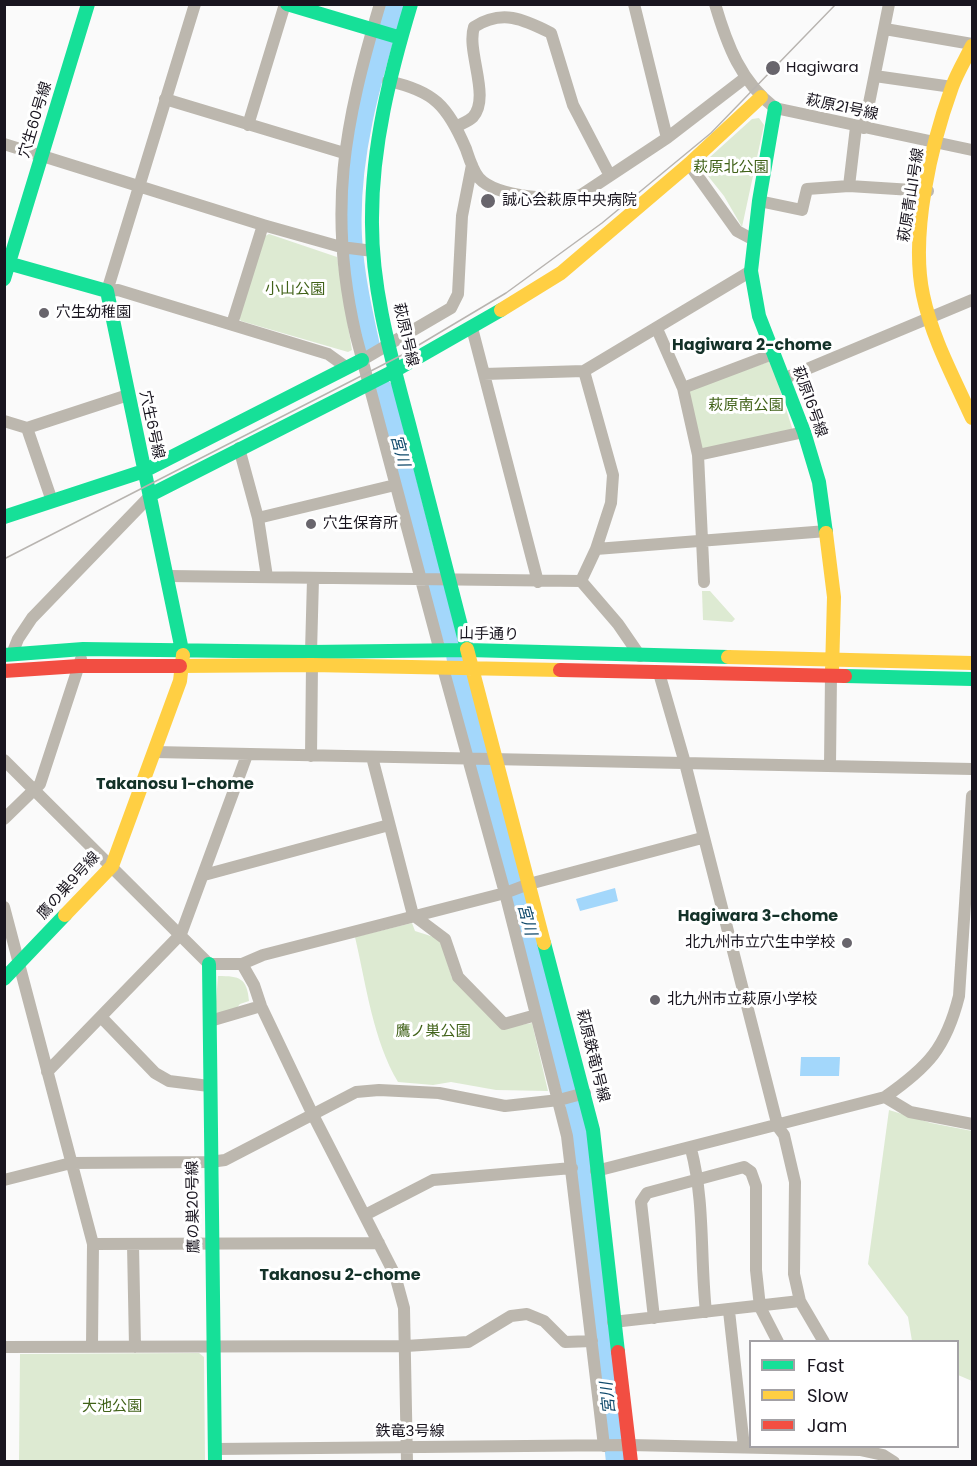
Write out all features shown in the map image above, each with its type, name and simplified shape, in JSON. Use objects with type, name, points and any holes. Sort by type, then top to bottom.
[{"type":"street","name":"穴生60号線","points":[[4,279],[7,263],[43,156],[88,4]]},
{"type":"street","points":[[108,291],[195,4]]},
{"type":"street","points":[[248,125],[286,4],[398,38]]},
{"type":"street","points":[[380,4],[356,92],[344,153],[341,247],[346,291],[362,360],[442,651]]},
{"type":"street","name":"萩原1号線","points":[[411,4],[398,38],[388,81],[373,176],[373,251],[388,346],[396,370],[446,580],[470,668]]},
{"type":"street","points":[[634,4],[667,138]]},
{"type":"street","name":"萩原21号線","points":[[715,4],[725,39],[747,81],[761,98],[775,108],[972,150]]},
{"type":"street","points":[[849,186],[860,127],[875,76],[889,4]]},
{"type":"street","points":[[456,127],[474,117],[478,104],[479,86],[471,37],[474,27],[497,15],[514,19],[551,33],[573,105],[609,174]]},
{"type":"street","points":[[885,29],[972,45]]},
{"type":"street","name":"萩原青山1号線","points":[[972,45],[952,87],[937,142],[919,237],[920,282],[930,318],[972,418]]},
{"type":"street","points":[[875,76],[952,87]]},
{"type":"street","points":[[388,81],[417,87],[431,95],[456,127],[479,178],[490,186],[538,198],[566,199],[580,195],[667,138],[747,81]]},
{"type":"street","points":[[8,654],[32,618],[152,494],[396,370],[472,328],[561,273],[689,165],[761,98]]},
{"type":"street","points":[[165,99],[344,153]]},
{"type":"street","name":"萩原16号線","points":[[775,108],[750,271],[759,316],[804,432],[819,482],[834,597],[831,675]]},
{"type":"street","points":[[4,144],[263,225],[341,247],[373,251]]},
{"type":"street","points":[[4,517],[144,471],[362,360],[451,308],[458,294],[462,216],[472,165]]},
{"type":"street","points":[[689,165],[736,231],[754,240]]},
{"type":"street","points":[[759,201],[802,210],[807,189],[849,186],[928,191]]},
{"type":"street","points":[[232,324],[263,225]]},
{"type":"street","points":[[7,263],[108,291],[118,290],[232,324],[328,354],[346,367]]},
{"type":"street","points":[[484,374],[584,371],[750,271]]},
{"type":"street","name":"穴生6号線","points":[[108,291],[144,471],[152,494],[184,651],[183,666]]},
{"type":"street","points":[[783,379],[972,300]]},
{"type":"street","points":[[472,328],[538,582]]},
{"type":"street","points":[[657,329],[682,388],[698,455],[704,582]]},
{"type":"street","points":[[682,388],[773,354]]},
{"type":"street","points":[[581,581],[596,549],[611,503],[613,475],[584,371]]},
{"type":"street","points":[[4,421],[27,428],[128,395]]},
{"type":"street","points":[[27,428],[52,501]]},
{"type":"street","points":[[698,455],[804,432]]},
{"type":"street","points":[[239,448],[258,518],[267,577]]},
{"type":"street","points":[[258,518],[395,485]]},
{"type":"street","points":[[596,549],[827,531]]},
{"type":"street","points":[[168,576],[422,581],[581,581]]},
{"type":"street","points":[[311,756],[313,579]]},
{"type":"street","points":[[581,581],[618,624],[639,656]]},
{"type":"street","points":[[4,819],[40,784],[83,649]]},
{"type":"street","name":"山手通り","points":[[8,654],[83,649],[184,651],[446,668],[972,679]]},
{"type":"street","name":"山手通り","points":[[4,671],[79,666],[183,666],[465,650],[972,663]]},
{"type":"street","name":"鷹の巣9号線","points":[[4,979],[112,866],[183,666]]},
{"type":"street","points":[[446,668],[536,1015],[572,1096],[572,1168],[604,1446]]},
{"type":"street","name":"萩原鉄竜1号線","points":[[470,668],[491,759],[526,885],[572,1096],[593,1130],[631,1461]]},
{"type":"street","points":[[659,673],[685,763],[702,838],[778,1127],[784,1135],[795,1182],[794,1274],[800,1301],[823,1340]]},
{"type":"street","points":[[830,765],[831,675]]},
{"type":"street","points":[[153,752],[972,769]]},
{"type":"street","points":[[47,1072],[102,1018],[181,934],[246,755]]},
{"type":"street","points":[[372,757],[413,915],[445,939],[458,977],[504,1024],[536,1015]]},
{"type":"street","points":[[4,760],[209,964],[242,964],[263,955],[505,893],[526,885],[702,838]]},
{"type":"street","points":[[596,1171],[778,1127],[885,1097],[918,1073],[951,1027],[959,996],[972,796]]},
{"type":"street","points":[[204,875],[389,825]]},
{"type":"street","points":[[4,907],[93,1244],[92,1346]]},
{"type":"street","name":"鷹の巣20号線","points":[[209,964],[215,1455]]},
{"type":"street","points":[[242,964],[254,985],[261,1006],[312,1113],[395,1275],[404,1308],[407,1461]]},
{"type":"street","points":[[210,1021],[261,1006]]},
{"type":"street","points":[[102,1018],[155,1073],[169,1081],[209,1086]]},
{"type":"street","points":[[4,1180],[71,1163],[225,1160],[356,1092],[379,1090],[439,1093],[505,1106],[572,1096]]},
{"type":"street","points":[[885,1097],[910,1112],[972,1124]]},
{"type":"street","points":[[691,1149],[699,1180],[701,1265],[706,1312]]},
{"type":"street","points":[[654,1318],[641,1202],[647,1193],[744,1167],[751,1172],[756,1186],[756,1270],[760,1307],[777,1340]]},
{"type":"street","points":[[365,1215],[433,1179],[572,1168]]},
{"type":"street","points":[[93,1244],[379,1243]]},
{"type":"street","points":[[134,1245],[135,1347]]},
{"type":"street","points":[[614,1322],[729,1311],[800,1301]]},
{"type":"street","points":[[729,1311],[745,1404],[744,1447]]},
{"type":"street","points":[[4,1347],[406,1346],[468,1342],[511,1316],[527,1314],[544,1321],[565,1342],[592,1341]]},
{"type":"street","name":"鉄竜3号線","points":[[215,1455],[407,1447],[629,1445],[749,1447]]},
{"type":"street","name":"鉄竜3号線","points":[[783,1448],[860,1450],[888,1454]]},
{"type":"green space","name":"萩原北公園","points":[[759,118],[764,125],[742,227],[724,196],[700,166],[752,119]]},
{"type":"green space","name":"小山公園","points":[[269,234],[337,257],[352,350],[348,352],[241,321],[239,318],[263,237]]},
{"type":"green space","name":"萩原南公園","points":[[771,361],[793,431],[702,450],[688,390]]},
{"type":"green space","points":[[702,591],[710,591],[735,619],[732,622],[703,620]]},
{"type":"green space","name":"鷹ノ巣公園","points":[[412,923],[415,931],[440,939],[452,978],[501,1028],[532,1023],[548,1091],[496,1090],[451,1082],[433,1085],[398,1082],[389,1066],[376,1030],[355,937]]},
{"type":"green space","points":[[218,976],[241,980],[246,987],[249,1001],[240,1004],[235,1010],[215,1015]]},
{"type":"green space","points":[[889,1110],[931,1123],[972,1131],[972,1381],[959,1375],[959,1340],[912,1340],[908,1317],[868,1264]]},
{"type":"green space","name":"大池公園","points":[[199,1353],[204,1357],[205,1461],[19,1461],[20,1354]]},
{"type":"water","points":[[615,888],[618,901],[580,911],[576,899]]},
{"type":"water","points":[[801,1057],[840,1057],[839,1076],[800,1076]]},
{"type":"waterway","name":"宮川","points":[[370,346],[353,251],[354,178],[363,119],[394,4]]},
{"type":"waterway","name":"宮川","points":[[383,389],[424,549],[454,642],[462,692],[575,1103],[584,1159],[616,1462]]},
{"type":"tram line","points":[[4,559],[402,355],[506,293],[602,223],[711,133],[836,4]]},
{"type":"traffic: fast","points":[[4,279],[88,4]]},
{"type":"traffic: fast","points":[[287,4],[401,38]]},
{"type":"traffic: fast","points":[[411,4],[389,83],[375,164],[372,218],[375,272],[390,351],[467,649]]},
{"type":"traffic: fast","points":[[775,108],[759,201],[751,271],[759,316],[804,432],[819,482],[826,533]]},
{"type":"traffic: fast","points":[[4,262],[107,291],[183,655]]},
{"type":"traffic: fast","points":[[152,494],[396,370],[501,310]]},
{"type":"traffic: fast","points":[[4,517],[144,471],[362,360]]},
{"type":"traffic: fast","points":[[4,655],[83,649],[311,652],[468,650],[728,657]]},
{"type":"traffic: fast","points":[[845,676],[972,679]]},
{"type":"traffic: fast","points":[[4,979],[65,915]]},
{"type":"traffic: fast","points":[[544,943],[593,1130],[618,1352]]},
{"type":"traffic: fast","points":[[209,964],[215,1462]]},
{"type":"traffic: slow","points":[[972,46],[954,82],[937,135],[925,190],[919,245],[920,271],[927,311],[944,358],[972,418]]},
{"type":"traffic: slow","points":[[501,310],[561,273],[689,164],[761,97]]},
{"type":"traffic: slow","points":[[826,533],[834,597],[832,671]]},
{"type":"traffic: slow","points":[[467,649],[544,943]]},
{"type":"traffic: slow","points":[[65,915],[112,866],[180,681],[183,655]]},
{"type":"traffic: slow","points":[[728,657],[972,663]]},
{"type":"traffic: slow","points":[[180,666],[312,665],[560,670]]},
{"type":"traffic: jam","points":[[4,671],[79,666],[180,666]]},
{"type":"traffic: jam","points":[[560,670],[845,676]]},
{"type":"traffic: jam","points":[[618,1352],[631,1462]]},
{"type":"place","name":"Hagiwara","points":[[773,68]]},
{"type":"place","name":"誠心会萩原中央病院","points":[[488,201]]},
{"type":"place","name":"穴生幼稚園","points":[[44,313]]},
{"type":"place","name":"穴生保育所","points":[[311,524]]},
{"type":"place","name":"北九州市立穴生中学校","points":[[847,943]]},
{"type":"place","name":"北九州市立萩原小学校","points":[[655,1000]]},
{"type":"district","name":"Hagiwara 2-chome","points":[[752,346]]},
{"type":"district","name":"Takanosu 1-chome","points":[[175,785]]},
{"type":"district","name":"Hagiwara 3-chome","points":[[758,917]]},
{"type":"district","name":"Takanosu 2-chome","points":[[340,1276]]}]
